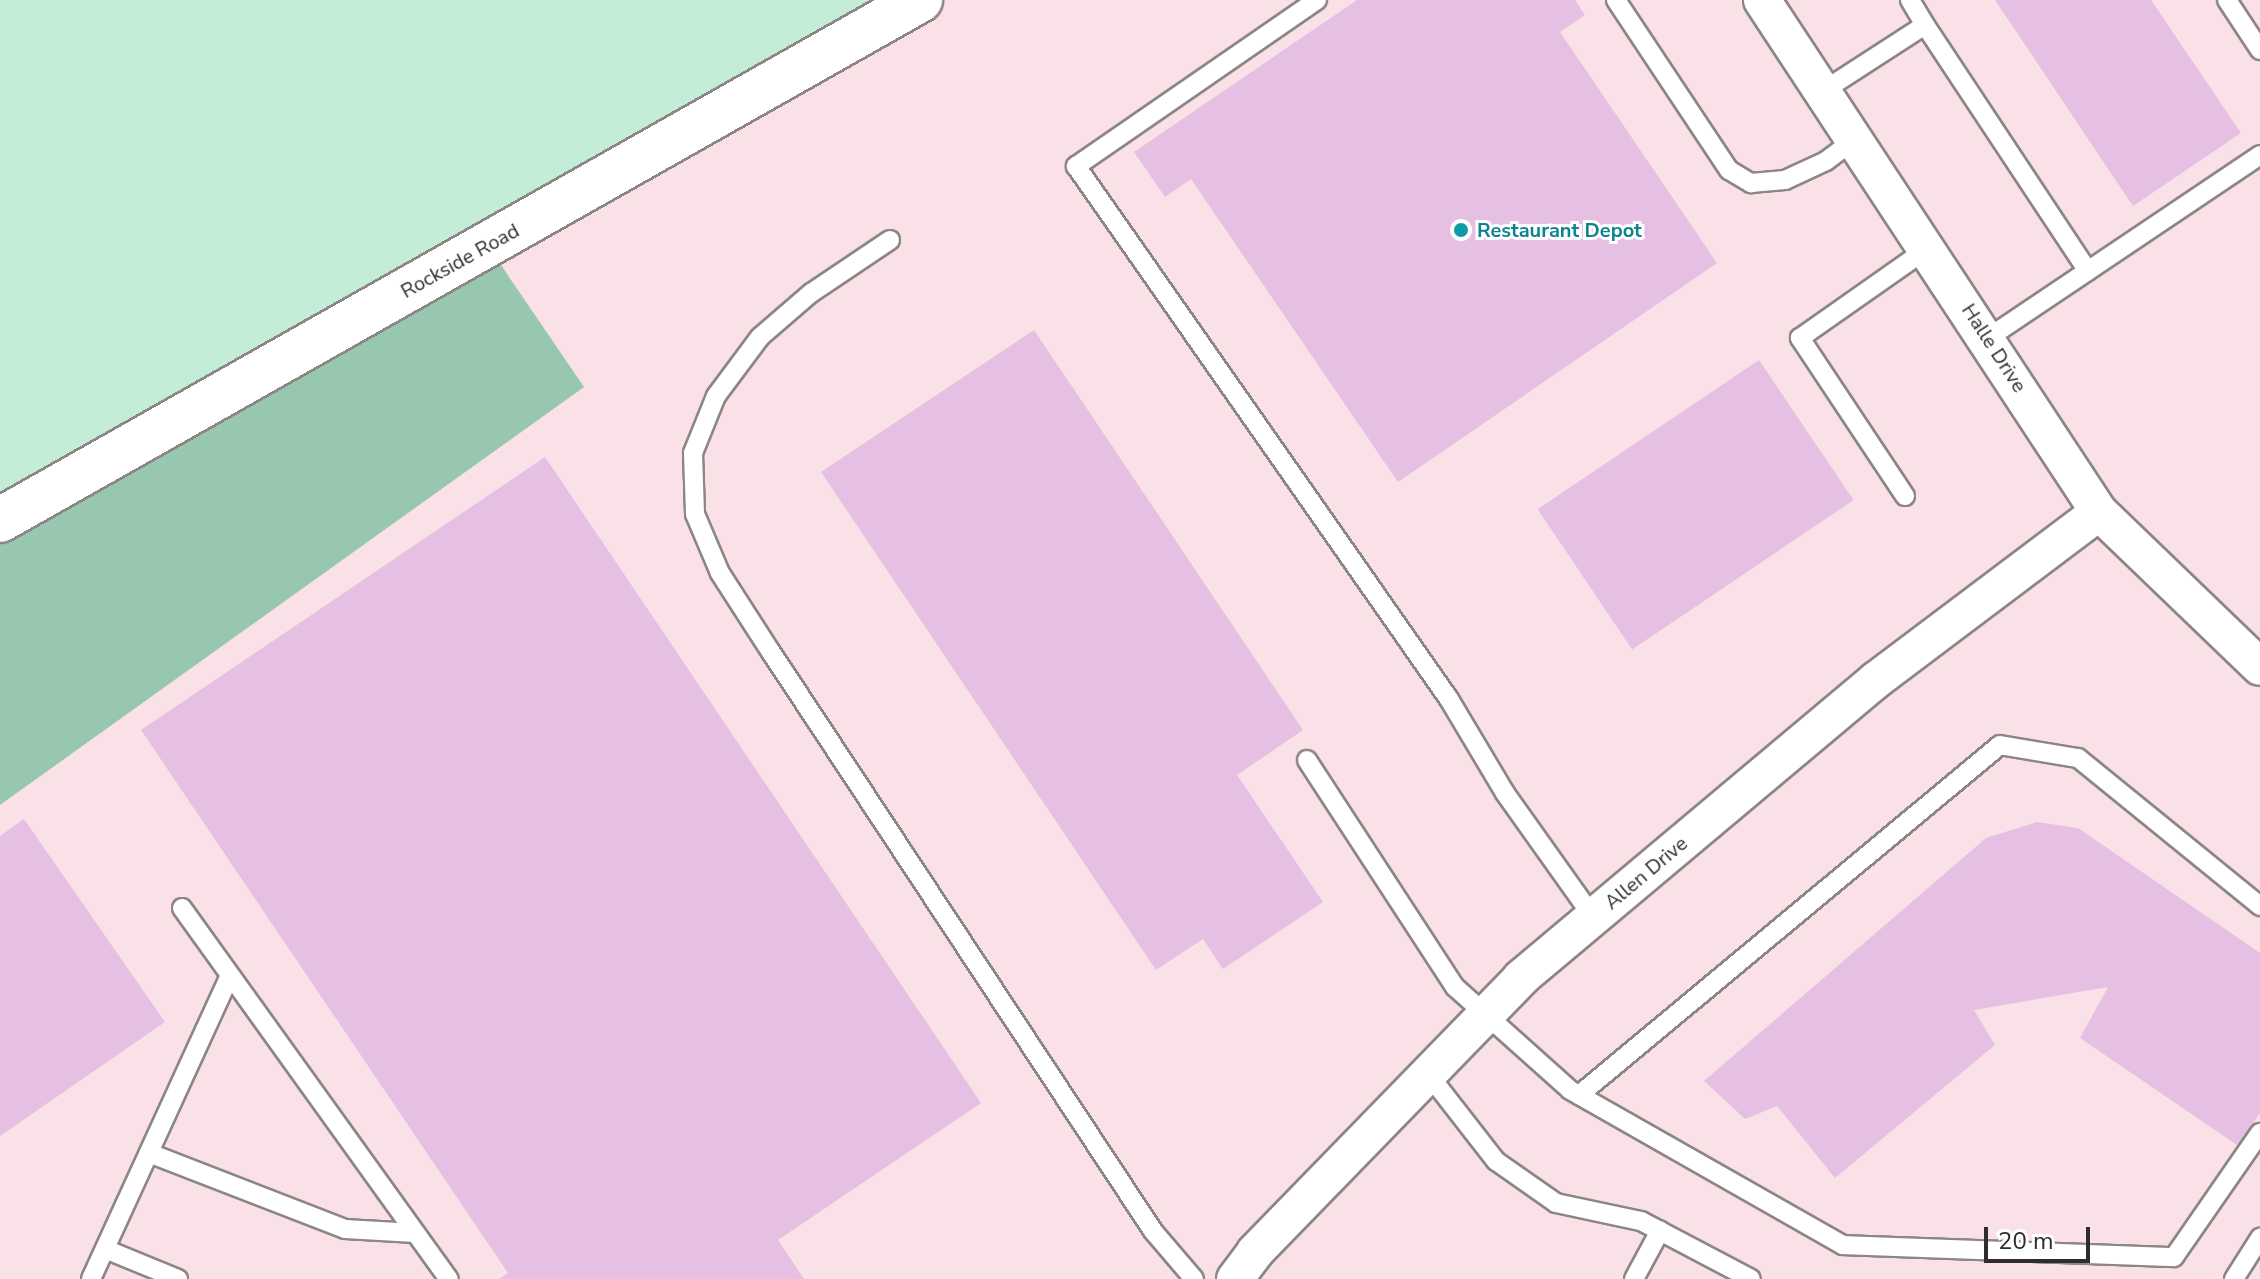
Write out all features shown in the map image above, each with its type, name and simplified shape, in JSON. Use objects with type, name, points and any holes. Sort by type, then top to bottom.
[{"type":"main road","name":"Rockside Road","points":[[0,520],[920,0]]},
{"type":"street","name":"Halle Drive","points":[[1762,0],[1988,338],[2099,512],[2260,667]]},
{"type":"street","name":"Allen Drive","points":[[1235,1279],[1255,1252],[1521,978],[1876,680],[2099,512]]},
{"type":"lane","points":[[1317,0],[1076,166],[1449,699],[1505,793],[1593,917]]},
{"type":"lane","points":[[1616,0],[1729,170],[1751,183],[1785,180],[1826,161],[1855,139]]},
{"type":"lane","points":[[1910,0],[2088,271]]},
{"type":"lane","points":[[2227,0],[2260,50]]},
{"type":"lane","points":[[1823,91],[1925,25]]},
{"type":"lane","points":[[1988,338],[2260,155]]},
{"type":"lane","points":[[890,240],[811,293],[760,337],[716,396],[693,453],[695,514],[720,573],[762,639],[1153,1231],[1194,1279]]},
{"type":"lane","points":[[1905,496],[1800,338],[1928,248]]},
{"type":"lane","points":[[1579,1095],[2000,745],[2078,758],[2260,906]]},
{"type":"lane","points":[[1307,760],[1455,987],[1579,1095],[1843,1245],[2174,1257],[2260,1133]]},
{"type":"lane","points":[[182,908],[229,978],[449,1279]]},
{"type":"lane","points":[[91,1279],[229,978]]},
{"type":"lane","points":[[1429,1075],[1496,1161],[1556,1203],[1641,1221],[1751,1279]]},
{"type":"lane","points":[[149,1153],[345,1229],[415,1233]]},
{"type":"lane","points":[[1634,1279],[1660,1231]]},
{"type":"lane","points":[[2234,1279],[2260,1238]]},
{"type":"lane","points":[[105,1249],[178,1279]]},
{"type":"shaded area","points":[[920,0],[2260,0],[2260,1279],[0,1279],[0,805],[583,387],[488,246]]},
{"type":"green space","points":[[0,0],[920,0],[0,520]]},
{"type":"green space","points":[[488,246],[584,387],[0,805],[0,520]]},
{"type":"building","name":"Restaurant Depot","points":[[1357,0],[1575,0],[1585,15],[1560,32],[1717,263],[1398,482],[1191,179],[1165,197],[1134,152]]},
{"type":"building","points":[[1995,0],[2151,0],[2241,133],[2133,206]]},
{"type":"building","points":[[1034,330],[1303,730],[1237,775],[1323,902],[1223,969],[1203,939],[1156,970],[821,472]]},
{"type":"building","points":[[1759,360],[1854,500],[1632,649],[1538,509]]},
{"type":"building","points":[[545,457],[981,1103],[778,1240],[804,1279],[499,1279],[508,1273],[141,730]]},
{"type":"building","points":[[24,819],[165,1022],[0,1136],[0,836]]},
{"type":"building","points":[[2037,822],[2078,828],[2260,953],[2260,1113],[2237,1145],[2080,1038],[2108,987],[1974,1010],[1995,1045],[1835,1178],[1777,1106],[1745,1119],[1704,1081],[1986,838]]},
{"type":"place","name":"Restaurant Depot","points":[[1461,230]]}]
